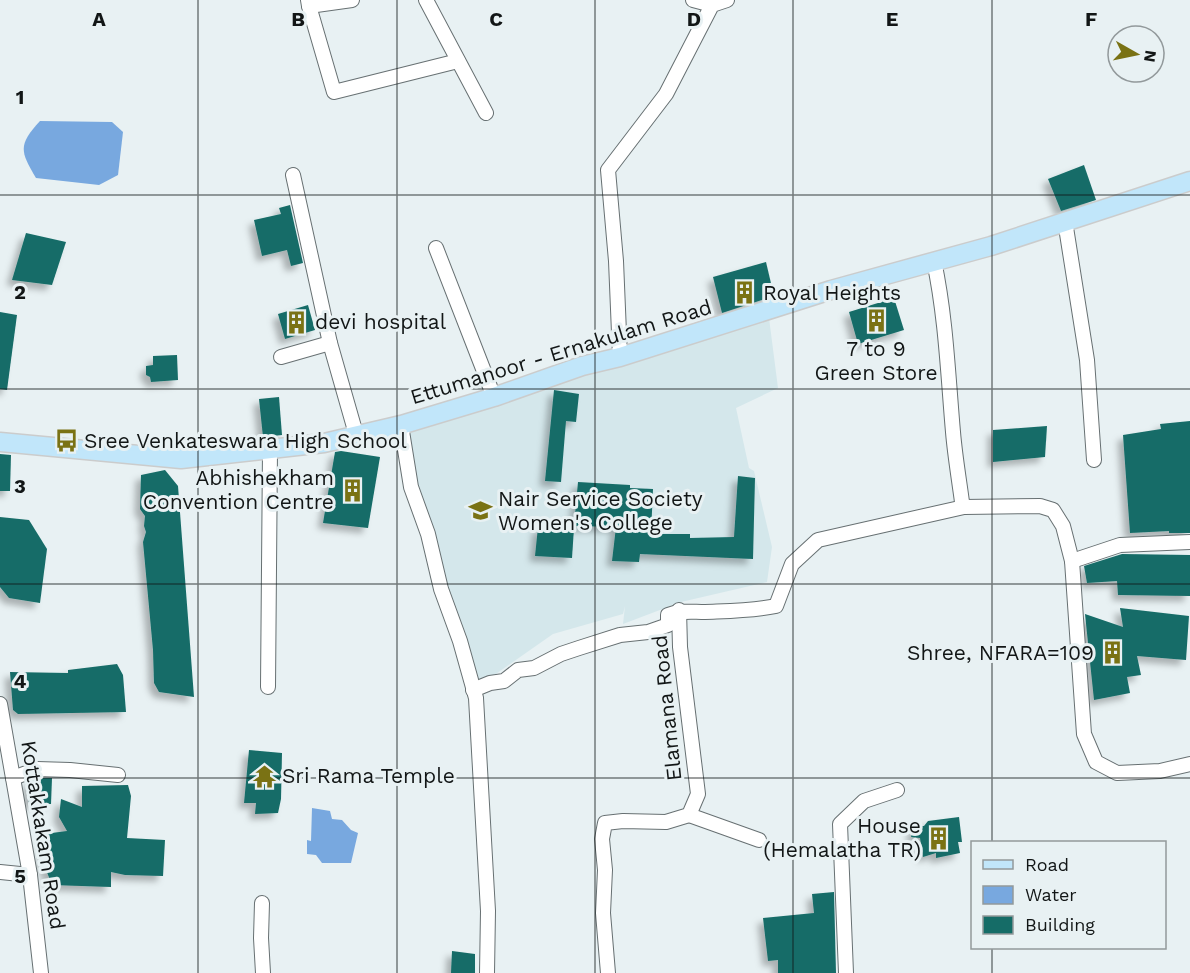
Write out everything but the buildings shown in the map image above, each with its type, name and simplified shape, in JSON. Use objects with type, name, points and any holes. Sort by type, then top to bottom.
[{"type":"main road","name":"Ettumanoor - Ernakulam Road","points":[[0,442],[181,459],[324,443],[401,425],[494,397],[582,366],[620,357],[831,290],[991,246],[1190,181]]},
{"type":"street","points":[[352,0],[309,3],[334,92],[458,61]]},
{"type":"street","points":[[426,0],[486,113]]},
{"type":"street","points":[[693,0],[712,5],[727,0]]},
{"type":"street","points":[[620,357],[608,170],[666,94],[712,5]]},
{"type":"street","points":[[293,175],[330,343],[356,434]]},
{"type":"street","points":[[1065,221],[1087,360],[1094,460]]},
{"type":"street","points":[[436,248],[494,397]]},
{"type":"street","points":[[934,261],[943,308],[953,436],[964,507],[1040,506],[1053,510],[1063,526],[1072,561],[1084,734],[1096,762],[1117,773],[1160,771],[1190,764]]},
{"type":"street","points":[[281,357],[330,343]]},
{"type":"street","points":[[401,425],[411,487],[428,534],[441,589],[460,641],[476,698],[488,911],[487,973]]},
{"type":"street","points":[[268,687],[270,450]]},
{"type":"street","name":"Elamana Road","points":[[473,690],[490,683],[504,681],[518,670],[534,668],[561,654],[579,648],[620,635],[648,632],[668,625],[668,615],[679,610],[691,612],[755,610],[776,606],[792,564],[818,540],[964,507]]},
{"type":"street","points":[[1072,561],[1120,545],[1190,542]]},
{"type":"street","name":"Elamana Road","points":[[679,610],[680,647],[698,794],[689,815]]},
{"type":"street","name":"Kottakkakam Road","points":[[0,704],[30,875],[41,973]]},
{"type":"street","points":[[13,778],[37,770],[70,770],[118,775]]},
{"type":"street","points":[[846,973],[840,824],[864,801],[897,789]]},
{"type":"street","points":[[608,973],[603,913],[605,870],[602,839],[605,823],[666,822],[689,815],[759,840]]},
{"type":"street","points":[[0,872],[30,875]]},
{"type":"street","points":[[262,903],[263,973]]},
{"type":"shaded area","points":[[769,318],[778,388],[736,408],[749,468],[754,471],[772,547],[767,582],[681,602],[623,624],[625,606],[623,614],[553,634],[473,690],[401,425]]},
{"type":"water","points":[[40,121],[112,122],[123,132],[118,175],[99,185],[36,178],[24,154],[24,148],[28,136]]},
{"type":"water","points":[[312,808],[330,811],[332,819],[342,820],[351,830],[358,833],[351,863],[322,863],[316,855],[307,854],[307,840],[311,841]]},
{"type":"place","name":"Royal Heights","points":[[745,293]]},
{"type":"place","name":"7 to 9 Green Store","points":[[876,321]]},
{"type":"place","name":"devi hospital","points":[[297,322]]},
{"type":"place","name":"Sree Venkateswara High School","points":[[66,441]]},
{"type":"place","name":"Abhishekham Convention Centre","points":[[352,490]]},
{"type":"place","name":"Nair Service Society Women's College","points":[[480,511]]},
{"type":"place","name":"Shree, NFARA=109","points":[[1112,653]]},
{"type":"place","name":"Sri Rama Temple","points":[[264,776]]},
{"type":"place","name":"House (Hemalatha TR)","points":[[939,838]]}]
